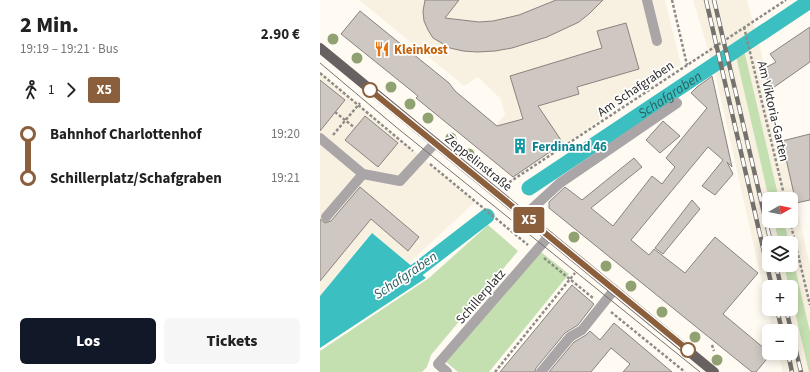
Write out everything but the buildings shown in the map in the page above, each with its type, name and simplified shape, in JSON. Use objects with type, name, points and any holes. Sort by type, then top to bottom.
[{"type":"main road","name":"Zeppelinstraße","points":[[320,48],[714,372]]},
{"type":"street","points":[[647,0],[657,41]]},
{"type":"street","points":[[524,216],[560,183],[677,103]]},
{"type":"street","points":[[323,141],[364,174],[400,181],[435,143]]},
{"type":"street","points":[[326,217],[364,174]]},
{"type":"street","name":"Schillerplatz","points":[[447,372],[438,364],[549,236]]},
{"type":"street","points":[[540,372],[570,337],[582,330],[614,290]]},
{"type":"path","points":[[672,0],[687,65]]},
{"type":"path","name":"Am Schafgraben","points":[[495,192],[786,0]]},
{"type":"path","name":"Am Viktoria-Garten","points":[[744,27],[783,192]]},
{"type":"path","points":[[323,141],[345,120],[360,102]]},
{"type":"path","points":[[335,112],[355,128]]},
{"type":"path","points":[[792,228],[810,305]]},
{"type":"path","points":[[495,372],[583,264]]},
{"type":"path","points":[[712,345],[714,351]]},
{"type":"shaded area","points":[[359,0],[665,0],[681,65],[514,178],[478,148],[505,114],[500,98],[478,77],[464,86]]},
{"type":"shaded area","points":[[693,0],[747,0],[760,47],[793,192],[762,192],[762,228],[798,228],[798,213],[810,265],[810,372],[783,372],[780,360],[798,360],[798,324],[771,324],[770,316],[798,316],[798,280],[762,280],[762,282],[714,69]]},
{"type":"shaded area","points":[[320,72],[475,202],[409,263],[371,233],[320,296]]},
{"type":"green space","points":[[744,50],[777,192],[767,192],[736,56]]},
{"type":"green space","points":[[488,225],[518,251],[431,355],[427,367],[422,372],[320,372],[320,351],[429,278]]},
{"type":"green space","points":[[776,228],[786,228],[787,236],[777,236]]},
{"type":"green space","points":[[541,252],[569,274],[489,372],[458,372],[446,362]]},
{"type":"green space","points":[[786,272],[796,272],[798,280],[787,280]]},
{"type":"green space","points":[[798,281],[810,332],[810,372],[809,372],[796,316],[798,316]]},
{"type":"water","points":[[372,233],[426,278],[320,348],[320,296]]},
{"type":"waterway","name":"Schafgraben","points":[[529,188],[810,1]]},
{"type":"waterway","name":"Schafgraben","points":[[400,281],[417,270],[487,216]]},
{"type":"tram line","points":[[320,63],[396,127],[700,372]]},
{"type":"railway","points":[[706,0],[770,280]]},
{"type":"railway","points":[[714,0],[769,236]]},
{"type":"railway","points":[[778,272],[779,280]]},
{"type":"railway","points":[[779,316],[780,324]]},
{"type":"railway","points":[[788,316],[801,372]]},
{"type":"railway","points":[[789,360],[792,372]]},
{"type":"bus line","name":"X5","points":[[370,90],[688,350]]},
{"type":"place","name":"Kleinkost","points":[[382,49]]},
{"type":"place","name":"Ferdinand 46","points":[[520,146]]}]
